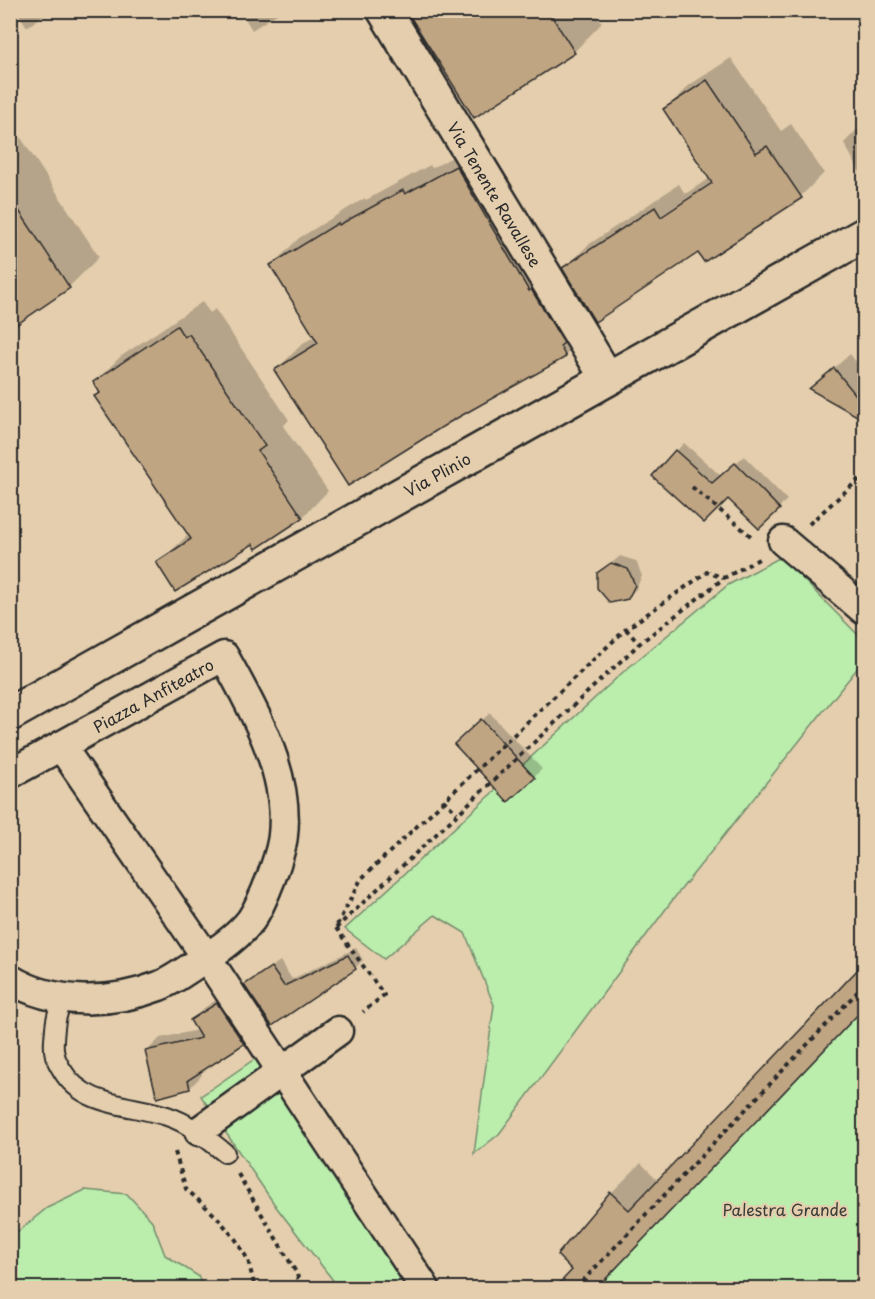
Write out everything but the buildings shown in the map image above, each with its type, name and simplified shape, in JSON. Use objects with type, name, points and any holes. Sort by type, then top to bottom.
[{"type":"street","name":"Via Tenente Ravallese","points":[[384,10],[607,378]]},
{"type":"street","name":"Via Plinio","points":[[10,714],[864,235]]},
{"type":"street","points":[[778,546],[864,610]]},
{"type":"street","name":"Piazza Anfiteatro","points":[[10,774],[224,656],[271,756],[282,794],[283,835],[270,877],[251,920],[207,958],[161,986],[122,997],[63,1000],[10,979]]},
{"type":"street","points":[[61,746],[207,958],[425,1288]]},
{"type":"street","points":[[199,1131],[338,1031]]},
{"type":"lane","points":[[63,1000],[56,1013],[53,1052],[67,1079],[83,1093],[120,1106],[167,1116],[199,1131],[225,1153]]},
{"type":"path","points":[[336,928],[639,644],[724,578],[800,533],[864,476]]},
{"type":"path","points":[[692,487],[778,546]]},
{"type":"path","points":[[336,928],[361,879],[626,629],[707,572],[724,578]]},
{"type":"path","points":[[626,629],[639,644]]},
{"type":"path","points":[[443,800],[457,813]]},
{"type":"path","points":[[336,928],[384,995],[368,1007]]},
{"type":"path","points":[[576,1288],[864,985]]},
{"type":"path","points":[[174,1147],[186,1189],[217,1217],[236,1240],[248,1260],[255,1288]]},
{"type":"path","points":[[225,1153],[271,1227],[297,1274],[300,1288]]},
{"type":"green space","points":[[781,557],[864,641],[864,660],[671,902],[499,1134],[474,1154],[494,1005],[465,933],[435,915],[384,959],[345,929],[622,673],[728,585]]},
{"type":"green space","name":"Palestra Grande","points":[[864,1008],[864,1288],[597,1288]]},
{"type":"green space","points":[[259,1056],[405,1273],[392,1288],[339,1288],[277,1208],[201,1096]]},
{"type":"green space","points":[[85,1190],[127,1194],[152,1221],[165,1255],[198,1276],[203,1288],[11,1288],[11,1237],[47,1208]]}]
